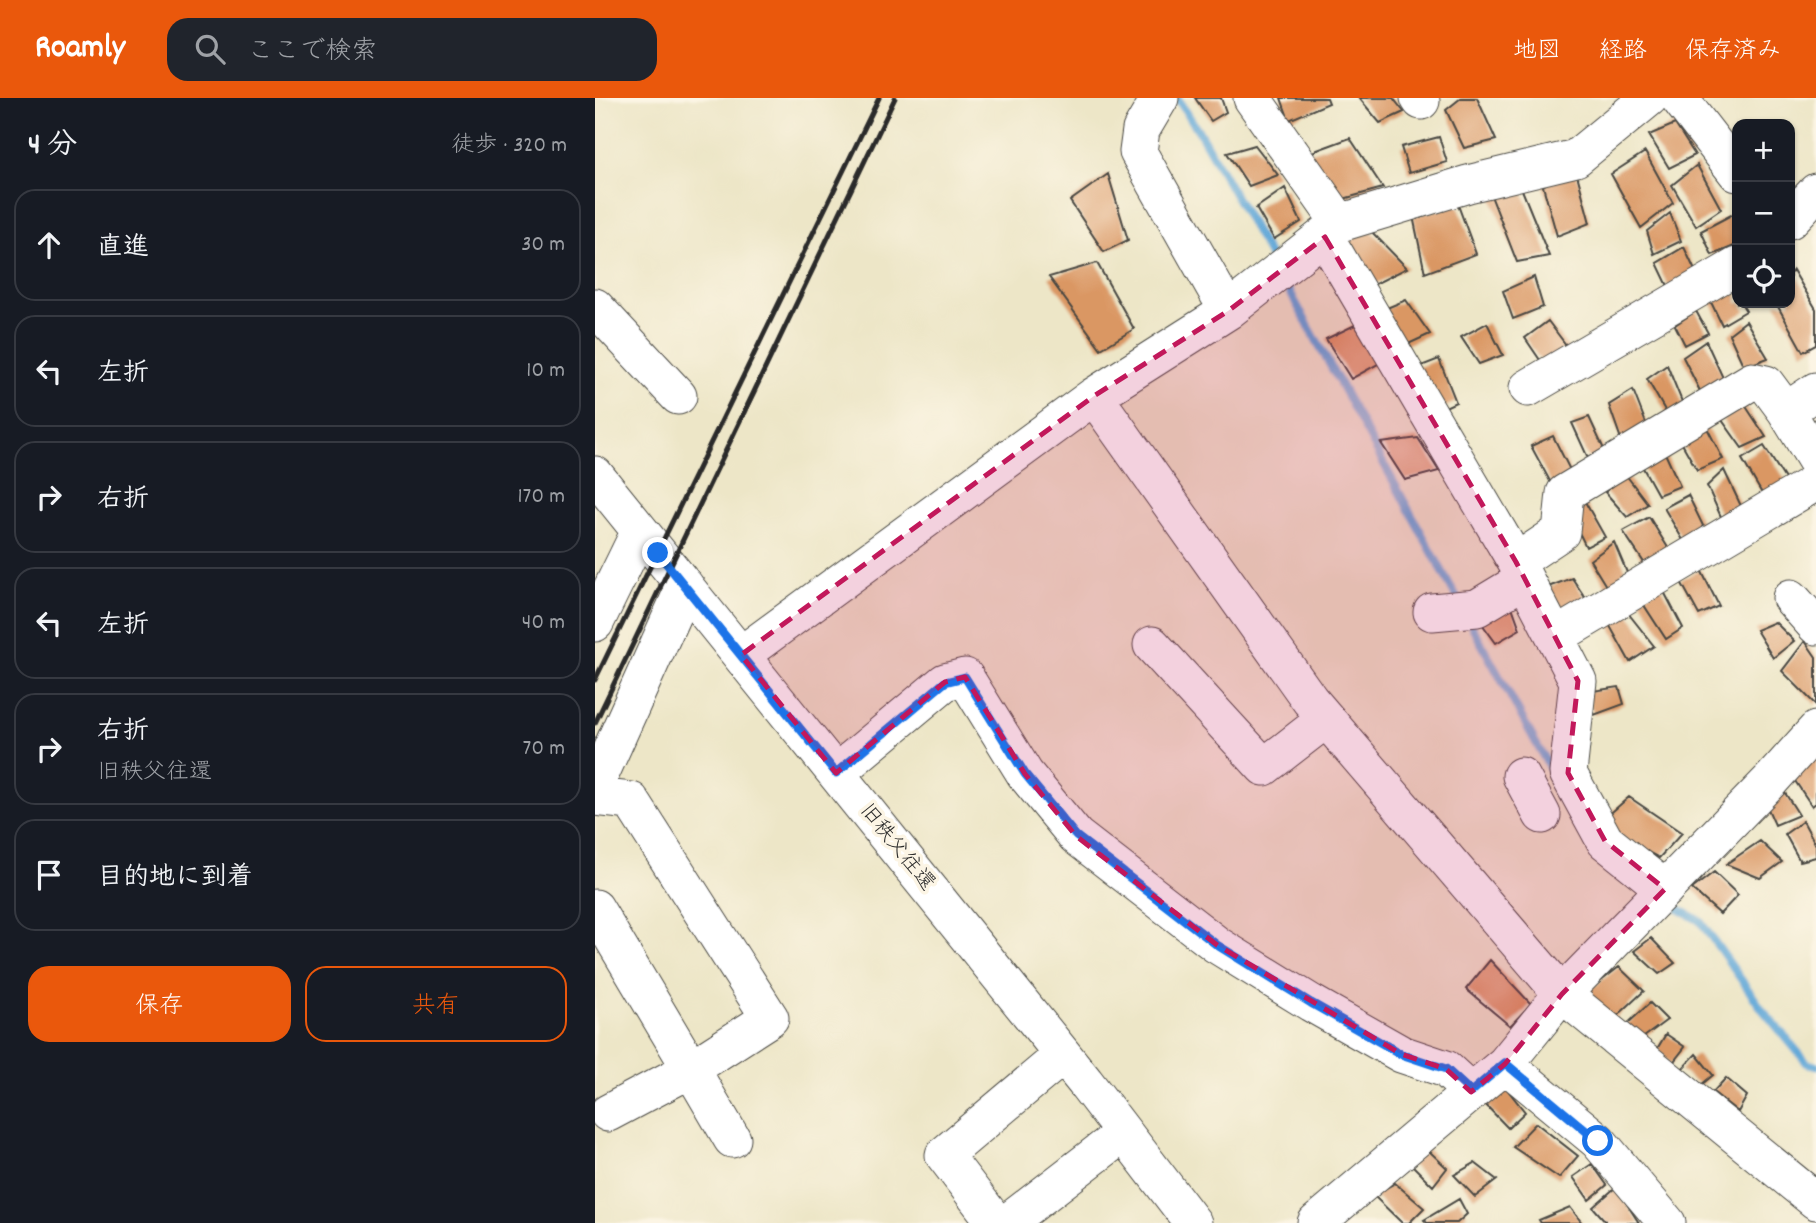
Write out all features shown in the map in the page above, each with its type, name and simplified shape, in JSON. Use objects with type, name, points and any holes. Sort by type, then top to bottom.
[{"type":"street","points":[[1252,98],[1332,230],[1520,570],[1578,681],[1567,773],[1548,794],[1605,841],[1659,895]]},
{"type":"street","points":[[741,655],[1094,396],[1228,311],[1332,230],[1468,184],[1576,158],[1649,98]]},
{"type":"street","points":[[1679,98],[1732,167]]},
{"type":"street","points":[[1160,99],[1141,130],[1138,152],[1228,311]]},
{"type":"street","points":[[1795,215],[1816,192]]},
{"type":"street","points":[[1528,388],[1732,269]]},
{"type":"street","points":[[595,307],[678,396]]},
{"type":"street","points":[[1451,611],[1520,570],[1561,532],[1565,493],[1752,381],[1766,384],[1816,460]]},
{"type":"street","points":[[1786,411],[1816,391]]},
{"type":"street","points":[[1094,396],[1302,689],[1562,994],[1816,1201]]},
{"type":"street","name":"旧秩父往還","points":[[595,475],[1063,1055],[1123,1133],[1180,1218]]},
{"type":"street","points":[[1555,637],[1816,482]]},
{"type":"street","points":[[595,623],[640,531]]},
{"type":"street","points":[[595,786],[685,586]]},
{"type":"street","points":[[1791,598],[1816,626]]},
{"type":"street","points":[[1152,645],[1264,767],[1326,719]]},
{"type":"street","points":[[836,773],[945,682],[965,677],[1025,774],[1076,836],[1217,945],[1401,1054],[1446,1069],[1471,1092]]},
{"type":"street","points":[[1316,1223],[1505,1063],[1562,994],[1772,779],[1816,730]]},
{"type":"street","points":[[595,797],[631,801],[769,1018],[691,1069],[608,1113]]},
{"type":"street","points":[[595,908],[732,1139]]},
{"type":"street","points":[[996,1223],[944,1155],[1063,1055]]},
{"type":"street","points":[[1505,1063],[1598,1141],[1667,1223]]},
{"type":"street","points":[[1007,1223],[1123,1133]]},
{"type":"highlighted area","points":[[1325,237],[1516,562],[1578,681],[1568,773],[1605,841],[1665,889],[1562,994],[1505,1064],[1471,1092],[1446,1069],[1401,1054],[1217,945],[1076,836],[1025,774],[965,677],[945,682],[836,773],[741,655],[1094,396],[1228,311]]},
{"type":"building","points":[[1195,98],[1221,98],[1226,112],[1211,121]]},
{"type":"building","points":[[1281,98],[1327,98],[1329,103],[1289,120]]},
{"type":"building","points":[[1359,98],[1393,98],[1404,112],[1380,123]]},
{"type":"building","points":[[1461,98],[1477,98],[1496,140],[1464,148],[1446,110]]},
{"type":"building","points":[[1675,124],[1695,155],[1669,168],[1649,135]]},
{"type":"building","points":[[1439,137],[1447,162],[1409,173],[1401,147]]},
{"type":"building","points":[[1350,138],[1383,188],[1343,199],[1309,153]]},
{"type":"building","points":[[1255,145],[1278,175],[1249,186],[1227,153]]},
{"type":"building","points":[[1645,152],[1673,203],[1641,228],[1611,174]]},
{"type":"building","points":[[1697,165],[1721,209],[1696,226],[1672,185]]},
{"type":"building","points":[[1575,167],[1590,223],[1557,236],[1543,186]]},
{"type":"building","points":[[1108,174],[1128,240],[1104,252],[1070,201]]},
{"type":"building","points":[[1518,180],[1549,256],[1517,262],[1490,193]]},
{"type":"building","points":[[1285,188],[1301,222],[1274,239],[1256,208]]},
{"type":"building","points":[[1458,205],[1476,254],[1425,273],[1413,216]]},
{"type":"building","points":[[1670,213],[1681,241],[1654,254],[1647,231]]},
{"type":"building","points":[[1732,215],[1732,247],[1712,255],[1701,231]]},
{"type":"building","points":[[1368,228],[1407,268],[1369,287],[1341,239]]},
{"type":"building","points":[[1684,247],[1697,275],[1668,286],[1657,263]]},
{"type":"building","points":[[1097,263],[1134,329],[1101,349],[1049,277]]},
{"type":"building","points":[[1795,273],[1816,309],[1816,345],[1803,352],[1779,308],[1795,308]]},
{"type":"building","points":[[1534,277],[1543,307],[1513,319],[1503,291]]},
{"type":"building","points":[[1729,281],[1732,287],[1732,308],[1744,308],[1746,311],[1722,325],[1709,298]]},
{"type":"building","points":[[1406,300],[1430,334],[1404,346],[1382,310]]},
{"type":"building","points":[[1696,311],[1708,333],[1685,345],[1675,325]]},
{"type":"building","points":[[1548,321],[1569,349],[1542,363],[1525,338]]},
{"type":"building","points":[[1746,321],[1768,358],[1744,367],[1729,334]]},
{"type":"building","points":[[1487,323],[1503,355],[1479,364],[1461,337]]},
{"type":"building","points":[[1355,325],[1380,363],[1351,379],[1326,339]]},
{"type":"building","points":[[1706,341],[1723,378],[1700,391],[1683,357]]},
{"type":"building","points":[[1439,359],[1456,402],[1441,409],[1416,368]]},
{"type":"building","points":[[1667,365],[1685,409],[1670,419],[1647,379]]},
{"type":"building","points":[[1633,390],[1647,426],[1622,442],[1609,405]]},
{"type":"building","points":[[1745,405],[1766,437],[1742,448],[1722,420]]},
{"type":"building","points":[[1589,417],[1607,456],[1588,458],[1572,423]]},
{"type":"building","points":[[1704,422],[1723,459],[1697,470],[1680,440]]},
{"type":"building","points":[[1553,436],[1572,474],[1552,485],[1531,446]]},
{"type":"building","points":[[1418,438],[1439,471],[1405,480],[1381,443]]},
{"type":"building","points":[[1764,446],[1790,487],[1767,502],[1742,459]]},
{"type":"building","points":[[1664,451],[1680,486],[1658,495],[1642,466]]},
{"type":"building","points":[[1724,470],[1741,506],[1722,519],[1707,486]]},
{"type":"building","points":[[1626,475],[1648,504],[1627,517],[1605,492]]},
{"type":"building","points":[[1688,495],[1708,536],[1686,545],[1664,508]]},
{"type":"building","points":[[1584,500],[1605,537],[1586,547],[1576,526]]},
{"type":"building","points":[[1649,517],[1670,551],[1647,567],[1623,531]]},
{"type":"building","points":[[1614,542],[1631,582],[1609,591],[1590,560]]},
{"type":"building","points":[[1701,570],[1719,606],[1699,615],[1680,580]]},
{"type":"building","points":[[1572,578],[1588,602],[1560,619],[1540,590]]},
{"type":"building","points":[[1661,586],[1683,628],[1666,639],[1640,599]]},
{"type":"building","points":[[1511,604],[1520,629],[1496,643],[1477,617]]},
{"type":"building","points":[[1628,613],[1654,646],[1630,662],[1606,619]]},
{"type":"building","points":[[1775,622],[1794,641],[1773,658],[1756,630]]},
{"type":"building","points":[[1805,641],[1816,657],[1816,705],[1782,671]]},
{"type":"building","points":[[1619,687],[1624,704],[1594,715],[1586,692]]},
{"type":"building","points":[[1804,744],[1816,759],[1816,803],[1812,806],[1791,775]]},
{"type":"building","points":[[1780,785],[1799,815],[1775,825],[1760,791]]},
{"type":"building","points":[[1629,797],[1682,833],[1659,858],[1597,825]]},
{"type":"building","points":[[1803,821],[1816,845],[1816,857],[1800,861],[1785,834]]},
{"type":"building","points":[[1760,841],[1782,862],[1760,878],[1726,864]]},
{"type":"building","points":[[1714,872],[1738,895],[1720,914],[1692,889]]},
{"type":"building","points":[[1651,938],[1675,963],[1659,974],[1634,951]]},
{"type":"building","points":[[1490,960],[1531,1004],[1510,1026],[1466,989]]},
{"type":"building","points":[[1619,967],[1644,991],[1613,1020],[1582,996]]},
{"type":"building","points":[[1650,1003],[1667,1020],[1640,1040],[1626,1025]]},
{"type":"building","points":[[1666,1034],[1685,1047],[1671,1065],[1657,1049]]},
{"type":"building","points":[[1696,1054],[1713,1075],[1701,1085],[1680,1071]]},
{"type":"building","points":[[1726,1078],[1747,1096],[1738,1112],[1713,1092]]},
{"type":"building","points":[[1506,1088],[1525,1112],[1508,1128],[1481,1100]]},
{"type":"building","points":[[1536,1123],[1578,1156],[1559,1178],[1513,1147]]},
{"type":"building","points":[[1427,1149],[1447,1168],[1433,1186],[1412,1165]]},
{"type":"building","points":[[1475,1163],[1497,1180],[1475,1197],[1454,1175]]},
{"type":"building","points":[[1592,1164],[1607,1185],[1589,1200],[1573,1177]]},
{"type":"building","points":[[1395,1183],[1424,1208],[1409,1223],[1402,1223],[1373,1195]]},
{"type":"building","points":[[1616,1187],[1639,1223],[1607,1223],[1593,1207]]},
{"type":"building","points":[[1459,1199],[1467,1214],[1457,1223],[1427,1223],[1424,1220]]},
{"type":"building","points":[[1570,1207],[1582,1223],[1541,1223],[1539,1220]]},
{"type":"waterway","points":[[1177,98],[1274,264]]},
{"type":"waterway","points":[[1284,281],[1457,598]]},
{"type":"waterway","points":[[1468,619],[1554,776]]},
{"type":"waterway","points":[[1665,901],[1700,921],[1762,1009],[1807,1063],[1816,1066]]},
{"type":"railway","points":[[595,680],[879,98]]},
{"type":"railway","points":[[595,723],[895,98]]},
{"type":"route","points":[[658,553],[836,773],[945,682],[965,677],[1025,774],[1076,836],[1217,945],[1401,1054],[1446,1069],[1471,1092],[1505,1063],[1598,1141]]}]
